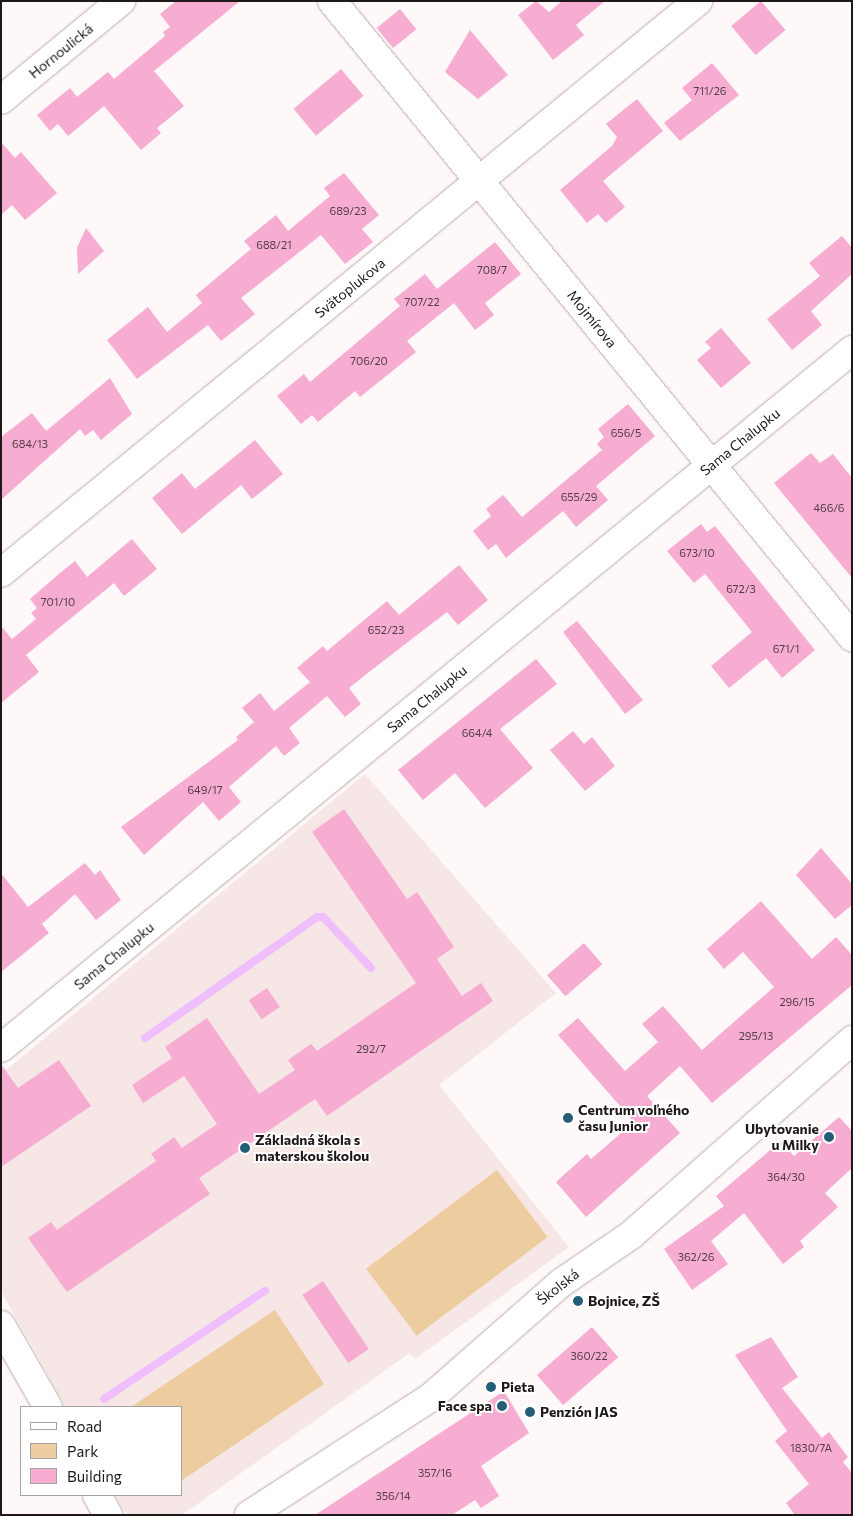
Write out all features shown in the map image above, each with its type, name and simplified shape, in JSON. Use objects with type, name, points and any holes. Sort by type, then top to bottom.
[{"type":"street","name":"Hornoulická","points":[[1,100],[121,1]]},
{"type":"street","name":"Mojmírova","points":[[332,1],[852,637]]},
{"type":"street","name":"Svätoplukova","points":[[1,573],[698,1]]},
{"type":"street","name":"Sama Chalupku","points":[[1,1048],[852,350]]},
{"type":"street","name":"Školská","points":[[249,1515],[430,1398],[561,1283],[631,1235],[852,1040]]},
{"type":"street","points":[[1,1325],[47,1406]]},
{"type":"street","points":[[98,1496],[108,1515]]},
{"type":"shaded area","name":"Základná škola s materskou školou","points":[[365,774],[556,993],[439,1085],[569,1247],[415,1359],[410,1353],[404,1357],[182,1515],[127,1515],[116,1496],[182,1496],[182,1406],[65,1406],[1,1291],[1,1074]]},
{"type":"green space","points":[[497,1170],[548,1237],[417,1336],[366,1269]]},
{"type":"green space","points":[[275,1310],[324,1384],[182,1480],[182,1406],[132,1406]]},
{"type":"building","points":[[176,1],[240,1],[154,71],[184,106],[157,128],[161,133],[141,150],[104,106],[68,136],[58,124],[50,131],[37,115],[70,88],[77,97],[108,72],[114,79],[165,36],[163,32],[170,27],[160,14]]},
{"type":"building","points":[[536,1],[549,12],[562,1],[605,1],[576,25],[584,35],[553,60],[518,15]]},
{"type":"building","points":[[761,1],[785,30],[756,55],[731,26]]},
{"type":"building","points":[[400,9],[416,29],[393,48],[377,28]]},
{"type":"building","points":[[470,30],[508,75],[478,99],[445,72]]},
{"type":"building","points":[[712,63],[739,95],[680,141],[664,123],[692,100],[682,88]]},
{"type":"building","points":[[341,69],[363,96],[316,136],[294,109]]},
{"type":"building","points":[[637,99],[663,131],[603,181],[625,207],[606,223],[598,214],[587,223],[560,190],[612,146],[617,137],[606,124]]},
{"type":"building","points":[[1,142],[15,158],[21,152],[57,193],[25,220],[12,205],[1,215]]},
{"type":"building","points":[[344,173],[379,215],[362,229],[373,242],[345,264],[321,235],[241,298],[255,314],[221,341],[208,325],[137,379],[107,340],[148,307],[167,332],[202,303],[196,295],[251,249],[244,241],[276,215],[288,231],[330,196],[324,188]]},
{"type":"building","points":[[86,228],[104,251],[78,274],[77,248]]},
{"type":"building","points":[[842,236],[852,248],[852,274],[811,311],[822,325],[792,350],[767,319],[820,276],[809,263]]},
{"type":"building","points":[[495,242],[521,274],[485,303],[494,315],[475,330],[454,303],[407,341],[416,352],[360,397],[355,391],[318,422],[312,415],[301,424],[277,396],[304,374],[310,382],[400,306],[394,299],[425,274],[437,289]]},
{"type":"building","points":[[721,328],[751,363],[721,388],[697,360],[711,348],[705,342]]},
{"type":"building","points":[[110,378],[132,414],[101,440],[93,430],[85,436],[80,429],[1,500],[1,437],[32,413],[46,431]]},
{"type":"building","points":[[628,404],[655,436],[596,486],[608,500],[576,527],[563,511],[506,558],[496,544],[488,550],[473,531],[491,516],[486,509],[503,495],[522,517],[602,450],[597,444],[604,437],[598,429]]},
{"type":"building","points":[[255,440],[283,474],[252,499],[241,485],[182,534],[152,498],[182,473],[195,489]]},
{"type":"building","points":[[811,453],[820,463],[833,454],[852,478],[852,578],[774,483]]},
{"type":"building","points":[[701,524],[707,532],[715,526],[815,650],[782,678],[766,658],[729,688],[711,666],[752,632],[705,574],[694,583],[667,551]]},
{"type":"building","points":[[132,539],[157,569],[124,596],[114,583],[26,655],[39,672],[1,703],[1,626],[12,639],[36,619],[31,613],[37,608],[30,599],[60,573],[75,561],[87,577]]},
{"type":"building","points":[[459,565],[488,600],[458,625],[447,612],[349,688],[361,704],[345,717],[327,696],[289,728],[300,743],[284,756],[276,746],[229,787],[241,802],[219,821],[203,802],[144,855],[121,827],[238,740],[236,737],[254,722],[242,708],[260,693],[274,711],[310,682],[297,668],[323,646],[327,651],[387,601],[399,615]]},
{"type":"building","points":[[577,621],[643,700],[625,714],[563,632]]},
{"type":"building","points":[[536,659],[557,684],[500,729],[533,768],[485,808],[455,773],[423,800],[398,770]]},
{"type":"building","points":[[573,731],[584,744],[592,737],[615,766],[585,791],[550,750]]},
{"type":"building","points":[[344,809],[407,899],[417,892],[454,947],[437,959],[462,996],[481,983],[493,1001],[327,1116],[315,1099],[199,1178],[210,1194],[67,1292],[28,1238],[51,1222],[57,1230],[156,1161],[151,1154],[174,1137],[182,1148],[217,1124],[184,1076],[143,1103],[132,1085],[172,1058],[165,1047],[207,1018],[259,1094],[295,1070],[288,1060],[311,1044],[317,1051],[416,983],[312,832]]},
{"type":"building","points":[[821,848],[852,884],[852,905],[835,919],[796,875]]},
{"type":"building","points":[[85,863],[95,875],[100,870],[121,900],[96,920],[75,894],[42,924],[49,933],[1,972],[1,873],[28,907]]},
{"type":"building","points":[[761,901],[812,959],[836,937],[852,955],[852,985],[712,1103],[680,1066],[647,1096],[680,1133],[586,1217],[556,1182],[587,1154],[591,1159],[634,1122],[558,1035],[578,1018],[625,1071],[658,1042],[642,1024],[663,1006],[702,1050],[774,987],[743,952],[724,969],[707,949]]},
{"type":"building","points":[[584,943],[602,964],[565,996],[547,975]]},
{"type":"building","points":[[267,988],[280,1007],[262,1019],[249,1000]]},
{"type":"building","points":[[59,1060],[91,1106],[1,1167],[1,1064],[18,1088]]},
{"type":"building","points":[[839,1117],[852,1131],[852,1168],[825,1193],[838,1207],[800,1241],[804,1247],[783,1264],[744,1213],[711,1241],[728,1264],[692,1290],[664,1249],[724,1206],[716,1196],[781,1141],[794,1156]]},
{"type":"building","points":[[323,1281],[369,1349],[348,1363],[302,1295]]},
{"type":"building","points":[[592,1327],[618,1357],[563,1405],[537,1375]]},
{"type":"building","points":[[771,1337],[798,1377],[782,1388],[822,1438],[829,1432],[848,1457],[843,1462],[852,1473],[852,1515],[795,1515],[786,1503],[809,1484],[775,1441],[787,1431],[735,1355]]},
{"type":"building","points":[[504,1391],[529,1433],[481,1466],[499,1496],[481,1508],[475,1500],[452,1515],[315,1515]]},
{"type":"waterway","points":[[145,1038],[317,917],[323,917],[371,968]]},
{"type":"waterway","points":[[104,1399],[265,1291]]},
{"type":"place","name":"Centrum voľného času Junior","points":[[568,1118]]},
{"type":"place","name":"Ubytovanie u Milky","points":[[829,1137]]},
{"type":"place","name":"Základná škola s materskou školou","points":[[245,1148]]},
{"type":"place","name":"Bojnice, ZŠ","points":[[578,1301]]},
{"type":"place","name":"Pieta","points":[[491,1387]]},
{"type":"place","name":"Face spa","points":[[502,1406]]},
{"type":"place","name":"Penzión JAS","points":[[530,1412]]}]
